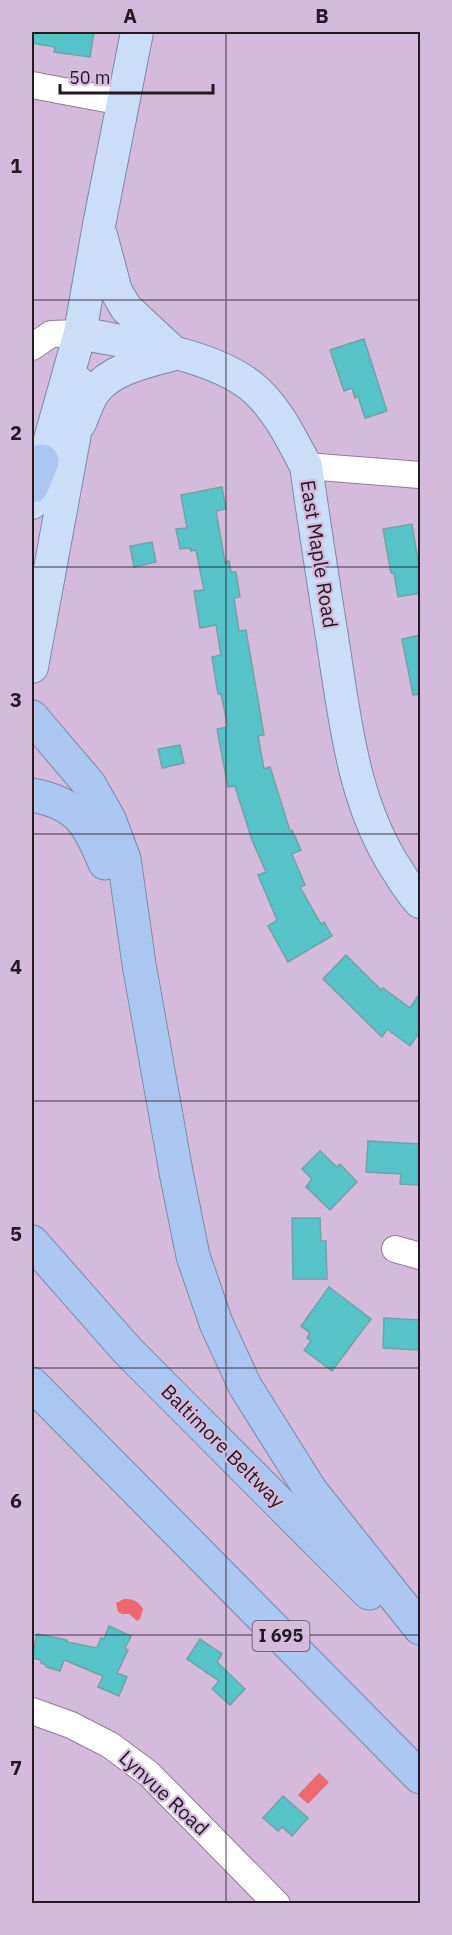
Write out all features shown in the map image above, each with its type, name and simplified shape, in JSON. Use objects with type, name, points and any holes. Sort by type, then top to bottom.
[{"type":"highway","points":[[32,717],[89,784],[109,819],[124,859],[139,964],[176,1172],[194,1256],[216,1323],[245,1386],[311,1491],[420,1628]]},
{"type":"highway","points":[[32,795],[62,804],[80,815],[107,866],[139,964]]},
{"type":"highway","name":"Baltimore Beltway","points":[[32,1242],[127,1350],[420,1645]]},
{"type":"highway","points":[[32,1256],[127,1350]]},
{"type":"highway","name":"I 695","points":[[34,1388],[420,1777]]},
{"type":"main road","points":[[32,503],[37,474],[80,333],[137,32]]},
{"type":"main road","points":[[99,225],[116,291],[126,308],[175,354]]},
{"type":"main road","points":[[32,667],[75,433],[80,333]]},
{"type":"main road","name":"East Maple Road","points":[[80,333],[175,354],[230,371],[253,387],[270,406],[287,432],[306,466],[344,715],[353,762],[368,816],[387,856],[420,902]]},
{"type":"main road","points":[[75,433],[94,392],[109,378],[139,363],[175,354]]},
{"type":"street","points":[[32,85],[124,101]]},
{"type":"street","points":[[32,347],[51,334],[80,333]]},
{"type":"street","points":[[306,466],[420,475]]},
{"type":"street","points":[[395,1249],[420,1256]]},
{"type":"street","name":"Lynvue Road","points":[[32,1711],[71,1725],[110,1745],[149,1774],[277,1904]]},
{"type":"shaded area","points":[[124,1599],[135,1601],[141,1606],[143,1609],[140,1619],[137,1621],[129,1614],[118,1612],[116,1603]]},
{"type":"shaded area","points":[[319,1773],[329,1782],[308,1804],[298,1795]]},
{"type":"building","points":[[32,32],[94,32],[90,57],[54,52],[55,47],[32,43]]},
{"type":"building","points":[[364,339],[387,411],[365,418],[358,396],[355,398],[352,388],[344,391],[330,350]]},
{"type":"building","points":[[222,487],[226,509],[216,511],[225,562],[229,561],[231,572],[236,572],[240,597],[234,598],[239,631],[246,630],[264,735],[258,736],[264,769],[270,767],[290,831],[292,830],[301,850],[292,854],[305,885],[300,887],[321,924],[324,922],[332,936],[288,962],[268,926],[277,920],[258,875],[266,872],[252,840],[235,786],[228,787],[217,729],[228,727],[221,694],[218,694],[212,657],[221,655],[216,625],[200,628],[194,591],[204,590],[196,550],[180,549],[176,529],[187,528],[181,495]]},
{"type":"building","points":[[412,524],[420,573],[420,593],[398,597],[383,529]]},
{"type":"building","points":[[152,542],[156,562],[134,567],[130,546]]},
{"type":"building","points":[[420,635],[420,694],[413,695],[402,639]]},
{"type":"building","points":[[180,745],[184,763],[162,768],[158,749]]},
{"type":"building","points":[[346,955],[381,990],[383,988],[410,1008],[420,993],[420,1031],[410,1046],[387,1029],[382,1037],[323,979]]},
{"type":"building","points":[[368,1141],[420,1144],[420,1185],[400,1184],[401,1174],[366,1172]]},
{"type":"building","points":[[320,1151],[337,1167],[340,1164],[357,1182],[330,1210],[306,1187],[312,1179],[302,1169]]},
{"type":"building","points":[[292,1218],[320,1218],[321,1241],[326,1241],[327,1279],[293,1279]]},
{"type":"building","points":[[329,1287],[371,1319],[332,1371],[304,1350],[311,1341],[307,1338],[310,1333],[301,1326]]},
{"type":"building","points":[[384,1318],[420,1320],[420,1350],[383,1348]]},
{"type":"building","points":[[109,1626],[131,1636],[125,1648],[128,1650],[117,1673],[127,1677],[119,1696],[98,1687],[103,1676],[64,1660],[60,1671],[46,1667],[41,1660],[32,1658],[37,1634],[97,1648],[101,1638],[104,1639]]},
{"type":"building","points":[[200,1639],[222,1654],[217,1662],[245,1689],[230,1705],[212,1689],[219,1681],[187,1659]]},
{"type":"building","points":[[283,1796],[308,1818],[292,1836],[282,1827],[278,1831],[263,1818]]}]
